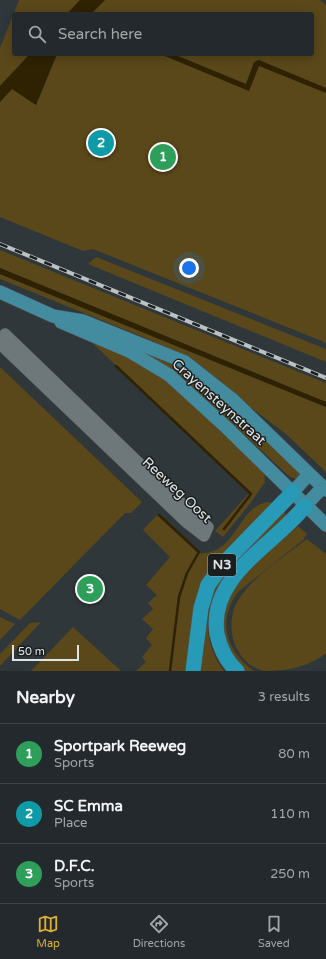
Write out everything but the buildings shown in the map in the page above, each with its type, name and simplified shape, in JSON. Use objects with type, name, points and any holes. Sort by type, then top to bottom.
[{"type":"highway","name":"N3","points":[[193,671],[201,608],[208,585],[224,563],[293,492]]},
{"type":"highway","name":"N3","points":[[237,671],[227,661],[219,641],[216,621],[217,608],[227,584],[245,564],[305,506]]},
{"type":"main road","name":"Crayensteynstraat","points":[[0,292],[53,316],[82,321],[185,362],[232,399],[325,489]]},
{"type":"main road","name":"Crayensteynstraat","points":[[53,316],[60,322],[129,351],[169,375],[326,525]]},
{"type":"main road","points":[[293,492],[309,474]]},
{"type":"main road","points":[[305,506],[325,489]]},
{"type":"street","name":"Reeweg Oost","points":[[0,340],[5,334],[169,492],[208,527],[204,536],[186,522],[0,344]]},
{"type":"shaded area","points":[[19,0],[80,0],[69,12],[14,12]]},
{"type":"shaded area","points":[[80,0],[105,0],[93,12],[69,12]]},
{"type":"shaded area","points":[[104,0],[320,0],[326,5],[326,345],[324,342],[93,249],[83,251],[0,217],[0,102],[12,89],[36,105],[56,56],[166,56],[250,86],[178,56],[314,56],[314,12],[89,12]]},
{"type":"shaded area","points":[[12,18],[12,56],[28,56],[0,86],[0,48]]},
{"type":"shaded area","points":[[28,56],[56,56],[36,105],[12,89],[0,102],[0,86]]},
{"type":"shaded area","points":[[165,56],[178,56],[246,84],[254,62],[259,60],[326,88],[326,93],[259,66],[249,91]]},
{"type":"shaded area","points":[[0,250],[326,383],[326,402],[0,268]]},
{"type":"shaded area","points":[[96,257],[326,349],[326,362],[88,264]]},
{"type":"shaded area","points":[[0,268],[326,402],[326,407],[0,274]]},
{"type":"shaded area","points":[[0,274],[326,407],[326,472],[286,434],[182,356],[148,339],[0,279]]},
{"type":"shaded area","points":[[87,338],[106,345],[165,379],[264,472],[265,482],[249,505],[223,537],[215,531],[250,492]]},
{"type":"shaded area","points":[[115,338],[179,365],[218,393],[300,471],[297,479],[290,477],[174,371]]},
{"type":"shaded area","points":[[0,367],[142,502],[131,513],[125,513],[20,620],[0,609]]},
{"type":"shaded area","points":[[267,502],[275,503],[201,584],[195,603],[185,671],[136,671],[146,662],[142,657],[152,645],[146,638],[153,629],[142,619],[153,609],[148,603],[157,595],[146,585],[170,557],[143,530],[157,515],[198,553],[211,552],[221,547],[229,540],[249,513],[257,506]]},
{"type":"shaded area","points":[[284,512],[287,516],[247,552],[224,580],[215,595],[210,611],[208,628],[211,645],[215,656],[224,671],[198,671],[207,603],[221,573]]},
{"type":"shaded area","points":[[298,526],[307,534],[303,540],[239,591],[232,602],[226,624],[227,634],[231,645],[237,654],[244,663],[254,671],[244,671],[228,649],[223,628],[225,609],[234,590],[247,573]]},
{"type":"shaded area","points":[[307,539],[326,554],[326,653],[305,665],[289,669],[264,671],[254,667],[245,660],[234,643],[232,633],[233,612],[237,602],[251,584]]},
{"type":"shaded area","points":[[0,617],[15,624],[0,640]]},
{"type":"shaded area","points":[[41,622],[0,666],[0,654],[30,623]]},
{"type":"shaded area","points":[[73,627],[121,671],[31,671]]},
{"type":"waterway","points":[[116,366],[251,494],[224,529]]},
{"type":"waterway","points":[[159,515],[199,552],[187,573],[179,597],[170,671]]},
{"type":"railway","points":[[0,244],[326,378]]},
{"type":"place","name":"SC Emma","points":[[101,143]]},
{"type":"place","name":"Sportpark Reeweg","points":[[163,157]]},
{"type":"place","name":"D.F.C.","points":[[90,589]]}]
